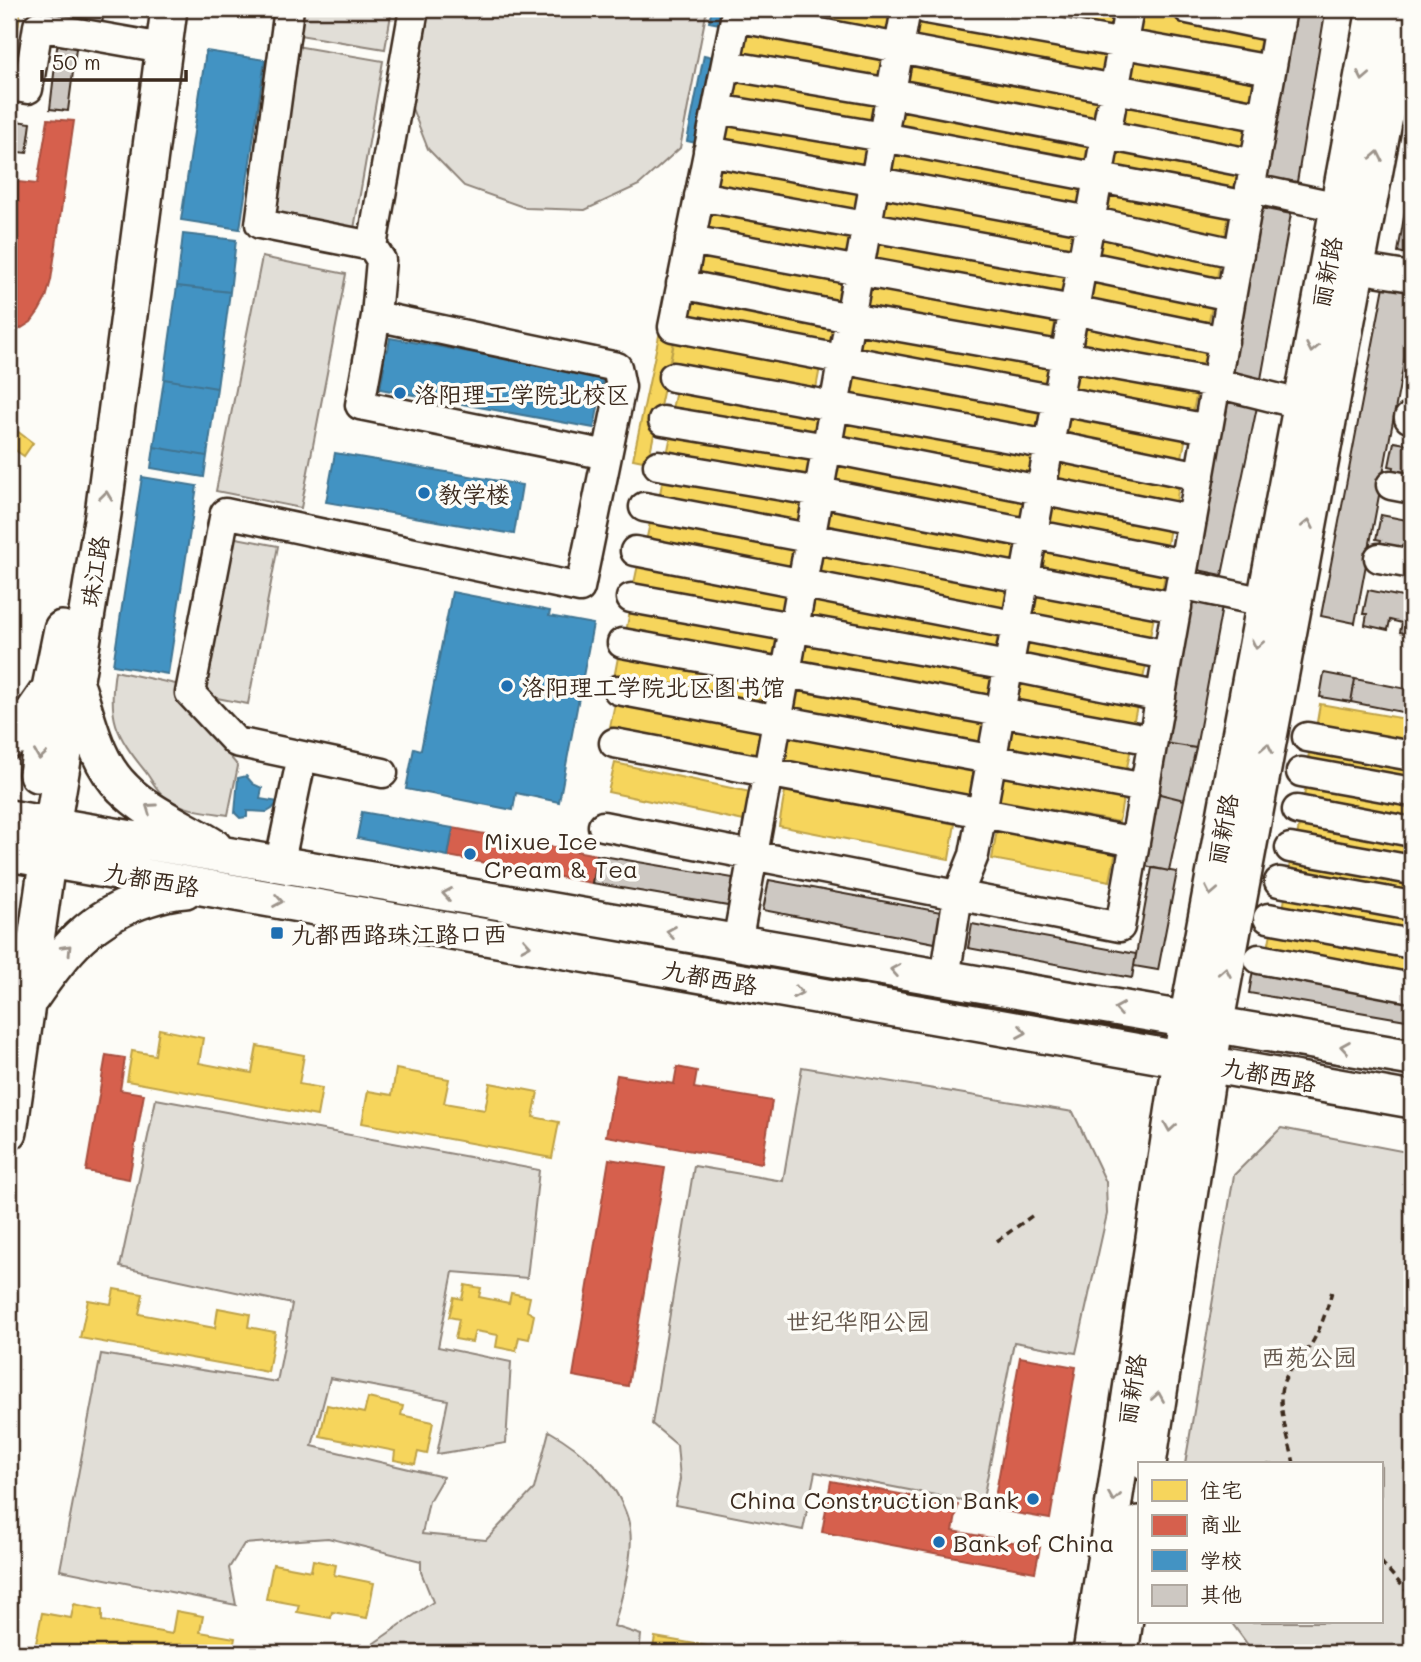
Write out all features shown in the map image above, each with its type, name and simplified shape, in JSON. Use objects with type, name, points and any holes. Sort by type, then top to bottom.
[{"type":"main road","name":"珠江路","points":[[63,686],[60,646],[151,9]]},
{"type":"main road","name":"珠江路","points":[[9,1132],[14,1002],[29,839],[103,514],[169,9]]},
{"type":"main road","name":"丽新路","points":[[1091,1653],[1194,1061],[1390,10]]},
{"type":"main road","name":"丽新路","points":[[1316,407],[1356,268],[1352,210]]},
{"type":"main road","points":[[9,741],[63,686],[103,760],[123,788],[157,813],[229,856]]},
{"type":"main road","name":"九都西路","points":[[29,839],[229,856],[1412,1058]]},
{"type":"main road","name":"九都西路","points":[[29,839],[210,889],[1412,1100]]},
{"type":"main road","points":[[14,1002],[85,931],[122,906],[172,891],[210,889]]},
{"type":"main road","name":"丽新路","points":[[1148,1462],[1194,1061]]},
{"type":"main road","points":[[1120,1653],[1138,1531]]},
{"type":"street","points":[[289,9],[260,224],[372,246]]},
{"type":"street","points":[[414,9],[372,246],[381,260],[376,316],[360,405],[607,455]]},
{"type":"street","points":[[737,943],[906,9]]},
{"type":"street","points":[[926,9],[1271,70]]},
{"type":"street","points":[[945,978],[958,895],[974,855],[1129,9]]},
{"type":"street","points":[[603,826],[1120,927],[1281,18],[1188,9]]},
{"type":"street","points":[[1208,429],[673,327],[736,13],[899,48],[1263,117]]},
{"type":"street","points":[[9,86],[28,89],[39,17],[146,45]]},
{"type":"street","points":[[726,65],[891,93],[1106,136],[1251,186],[1352,210]]},
{"type":"street","points":[[717,109],[1098,177],[1251,186]]},
{"type":"street","points":[[708,151],[1090,222],[1239,254]]},
{"type":"street","points":[[699,196],[1082,265],[1231,296]]},
{"type":"street","points":[[690,240],[1073,310],[1224,341]]},
{"type":"street","points":[[1356,268],[1412,277]]},
{"type":"street","points":[[681,284],[850,318],[1216,383],[1316,407]]},
{"type":"street","points":[[376,316],[617,367],[621,387],[580,588],[225,513],[190,693],[236,741],[383,774]]},
{"type":"street","points":[[673,377],[1049,445],[1200,476]]},
{"type":"street","points":[[663,421],[827,448],[1192,520]]},
{"type":"street","points":[[658,465],[818,492],[1032,534],[1181,585],[1279,605]]},
{"type":"street","points":[[644,507],[1024,576],[1181,585]]},
{"type":"street","points":[[635,551],[1168,655]]},
{"type":"street","points":[[1379,558],[1412,565]]},
{"type":"street","points":[[631,598],[1008,666],[1161,697]]},
{"type":"street","points":[[622,643],[1153,740]]},
{"type":"street","points":[[618,690],[1145,788]]},
{"type":"street","points":[[1307,737],[1412,756]]},
{"type":"street","points":[[614,743],[1135,842]]},
{"type":"street","points":[[279,866],[302,756]]},
{"type":"street","points":[[1301,772],[1412,792]]},
{"type":"street","points":[[1297,810],[1412,832]]},
{"type":"street","points":[[1290,848],[1412,870]]},
{"type":"street","points":[[1279,882],[1412,906]]},
{"type":"street","points":[[1268,918],[1412,944]]},
{"type":"street","points":[[1259,959],[1412,988]]},
{"type":"path","points":[[997,1241],[1036,1213]]},
{"type":"path","points":[[1294,1462],[1283,1417],[1281,1391],[1291,1367],[1309,1349],[1332,1292]]},
{"type":"path","points":[[1382,1563],[1412,1597]]},
{"type":"green space","points":[[297,9],[392,9],[385,49],[293,34]]},
{"type":"green space","points":[[423,9],[707,9],[680,148],[639,185],[585,210],[526,208],[464,186],[428,149],[406,93]]},
{"type":"green space","points":[[296,46],[383,61],[354,229],[267,214]]},
{"type":"green space","points":[[262,257],[346,274],[301,508],[216,491]]},
{"type":"green space","points":[[226,536],[278,546],[248,704],[196,694]]},
{"type":"green space","points":[[115,671],[185,686],[184,703],[238,766],[228,815],[179,805],[165,797],[157,788],[127,746],[116,725],[113,701]]},
{"type":"green space","name":"世纪华阳公园","points":[[802,1067],[1073,1112],[1106,1182],[1107,1214],[1076,1353],[1014,1342],[982,1504],[815,1472],[803,1530],[675,1505],[680,1479],[677,1445],[652,1424],[694,1166],[783,1181]]},
{"type":"green space","points":[[156,1099],[539,1170],[527,1278],[453,1272],[438,1347],[511,1362],[506,1443],[437,1454],[448,1400],[330,1378],[312,1446],[443,1477],[429,1501],[422,1534],[486,1540],[534,1489],[549,1431],[562,1439],[597,1468],[623,1505],[630,1531],[630,1558],[614,1626],[641,1635],[639,1653],[360,1653],[433,1602],[421,1572],[421,1561],[328,1538],[244,1544],[229,1568],[236,1605],[60,1570],[101,1354],[277,1382],[292,1304],[120,1267]]},
{"type":"green space","name":"西苑公园","points":[[1281,1128],[1412,1153],[1412,1653],[1254,1653],[1232,1624],[1382,1624],[1382,1462],[1185,1462],[1234,1175]]},
{"type":"building: 住宅","points":[[743,9],[898,9],[891,43]]},
{"type":"building: 住宅","points":[[960,9],[1117,9],[1111,38]]},
{"type":"building: 住宅","points":[[1136,9],[1172,9],[1263,26],[1256,63],[1131,38]]},
{"type":"building: 住宅","points":[[9,12],[20,14],[11,72],[9,72]]},
{"type":"building: 住宅","points":[[918,13],[1109,47],[1103,83],[912,48]]},
{"type":"building: 住宅","points":[[739,24],[890,53],[883,88],[732,60]]},
{"type":"building: 住宅","points":[[1129,49],[1255,73],[1248,109],[1122,85]]},
{"type":"building: 住宅","points":[[908,57],[1098,94],[1091,129],[901,91]]},
{"type":"building: 住宅","points":[[730,68],[879,95],[873,131],[724,104]]},
{"type":"building: 住宅","points":[[1119,94],[1247,117],[1241,154],[1113,131]]},
{"type":"building: 住宅","points":[[905,99],[1089,138],[1083,171],[898,132]]},
{"type":"building: 住宅","points":[[728,116],[872,143],[866,175],[722,149]]},
{"type":"building: 住宅","points":[[1119,142],[1239,163],[1233,197],[1113,175]]},
{"type":"building: 住宅","points":[[890,144],[1083,182],[1076,214],[884,176]]},
{"type":"building: 住宅","points":[[716,156],[865,185],[858,219],[709,190]]},
{"type":"building: 住宅","points":[[1104,184],[1230,210],[1224,242],[1098,216]]},
{"type":"building: 住宅","points":[[887,189],[1077,225],[1071,260],[880,224]]},
{"type":"building: 住宅","points":[[707,202],[857,232],[851,266],[700,236]]},
{"type":"building: 住宅","points":[[877,231],[1067,267],[1060,303],[870,267]]},
{"type":"building: 住宅","points":[[1096,233],[1221,256],[1215,288],[1090,264]]},
{"type":"building: 住宅","points":[[703,247],[848,275],[841,311],[696,283]]},
{"type":"building: 住宅","points":[[1090,272],[1214,297],[1207,330],[1083,305]]},
{"type":"building: 住宅","points":[[870,279],[1057,313],[1050,348],[864,314]]},
{"type":"building: 住宅","points":[[690,291],[841,321],[835,355],[683,325]]},
{"type":"building: 住宅","points":[[1081,318],[1208,343],[1201,376],[1075,352]]},
{"type":"building: 住宅","points":[[859,323],[1051,361],[1045,394],[852,357]]},
{"type":"building: 住宅","points":[[661,326],[676,332],[648,462],[633,459]]},
{"type":"building: 住宅","points":[[676,332],[821,362],[814,399],[669,369]]},
{"type":"building: 住宅","points":[[1075,363],[1198,388],[1191,420],[1068,395]]},
{"type":"building: 住宅","points":[[854,366],[1043,403],[1036,439],[847,401]]},
{"type":"building: 住宅","points":[[678,381],[823,411],[816,444],[671,414]]},
{"type":"building: 住宅","points":[[1070,407],[1187,430],[1181,463],[1064,441]]},
{"type":"building: 住宅","points":[[844,412],[1035,450],[1029,482],[838,444]]},
{"type":"building: 住宅","points":[[9,425],[33,443],[24,456],[9,446]]},
{"type":"building: 住宅","points":[[673,425],[815,453],[809,487],[666,460]]},
{"type":"building: 住宅","points":[[1059,452],[1181,475],[1175,508],[1052,485]]},
{"type":"building: 住宅","points":[[836,455],[1027,493],[1020,526],[830,489]]},
{"type":"building: 住宅","points":[[664,473],[806,500],[800,531],[658,504]]},
{"type":"building: 住宅","points":[[1048,497],[1171,520],[1166,552],[1043,529]]},
{"type":"building: 住宅","points":[[824,498],[1018,537],[1011,571],[817,533]]},
{"type":"building: 住宅","points":[[652,514],[797,543],[791,576],[645,546]]},
{"type":"building: 住宅","points":[[1038,539],[1167,564],[1161,596],[1032,571]]},
{"type":"building: 住宅","points":[[819,545],[1008,581],[1002,615],[813,578]]},
{"type":"building: 住宅","points":[[639,560],[790,589],[783,622],[632,593]]},
{"type":"building: 住宅","points":[[1030,581],[1156,606],[1149,642],[1023,617]]},
{"type":"building: 住宅","points":[[812,590],[1000,627],[993,661],[806,624]]},
{"type":"building: 住宅","points":[[631,605],[781,634],[775,667],[625,638]]},
{"type":"building: 住宅","points":[[1026,630],[1148,657],[1141,687],[1019,660]]},
{"type":"building: 住宅","points":[[807,633],[994,670],[987,707],[801,669]]},
{"type":"building: 住宅","points":[[620,647],[778,680],[772,712],[614,678]]},
{"type":"building: 住宅","points":[[1016,672],[1139,697],[1132,729],[1010,704]]},
{"type":"building: 住宅","points":[[795,680],[985,716],[979,749],[789,714]]},
{"type":"building: 住宅","points":[[617,694],[768,724],[761,757],[610,727]]},
{"type":"building: 住宅","points":[[1320,704],[1412,720],[1412,751],[1315,734]]},
{"type":"building: 住宅","points":[[1004,716],[1132,743],[1125,777],[997,750]]},
{"type":"building: 住宅","points":[[786,725],[980,761],[973,796],[780,760]]},
{"type":"building: 住宅","points":[[1311,742],[1412,761],[1412,790],[1306,770]]},
{"type":"building: 住宅","points":[[615,763],[750,792],[744,821],[608,792]]},
{"type":"building: 住宅","points":[[994,763],[1125,787],[1119,822],[988,798]]},
{"type":"building: 住宅","points":[[1308,778],[1412,798],[1412,826],[1302,805]]},
{"type":"building: 住宅","points":[[785,791],[955,824],[949,859],[779,826]]},
{"type":"building: 住宅","points":[[1301,813],[1412,833],[1412,864],[1296,843]]},
{"type":"building: 住宅","points":[[997,829],[1116,851],[1110,881],[992,859]]},
{"type":"building: 住宅","points":[[1292,851],[1412,872],[1412,903],[1287,880]]},
{"type":"building: 住宅","points":[[1287,886],[1412,910],[1412,940],[1282,915]]},
{"type":"building: 住宅","points":[[1273,922],[1412,948],[1412,981],[1267,954]]},
{"type":"building: 住宅","points":[[159,1029],[203,1038],[199,1063],[252,1073],[257,1046],[304,1055],[299,1084],[322,1088],[317,1116],[127,1081],[132,1051],[155,1055]]},
{"type":"building: 住宅","points":[[396,1069],[449,1079],[444,1103],[485,1110],[490,1083],[538,1092],[533,1117],[559,1122],[552,1158],[362,1123],[368,1091],[392,1095]]},
{"type":"building: 住宅","points":[[465,1285],[481,1288],[479,1297],[509,1303],[511,1293],[530,1297],[527,1311],[534,1315],[529,1339],[519,1337],[516,1351],[496,1347],[498,1335],[475,1331],[472,1342],[455,1339],[459,1319],[449,1317],[454,1297],[462,1299]]},
{"type":"building: 住宅","points":[[114,1289],[143,1294],[139,1314],[215,1328],[218,1308],[250,1314],[248,1327],[275,1332],[268,1372],[80,1338],[88,1300],[111,1304]]},
{"type":"building: 住宅","points":[[368,1398],[403,1406],[401,1415],[433,1422],[427,1454],[418,1452],[415,1464],[394,1460],[395,1451],[320,1436],[327,1405],[364,1413]]},
{"type":"building: 住宅","points":[[313,1560],[336,1565],[334,1575],[374,1583],[367,1618],[332,1612],[331,1618],[297,1612],[299,1605],[266,1599],[273,1564],[311,1571]]},
{"type":"building: 住宅","points":[[74,1604],[102,1610],[102,1621],[172,1634],[176,1611],[203,1616],[200,1632],[235,1638],[232,1653],[68,1653],[68,1650],[36,1643],[42,1613],[71,1618]]},
{"type":"building: 住宅","points":[[655,1637],[736,1651],[652,1653]]},
{"type":"building: 商业","points":[[48,119],[74,121],[51,280],[46,298],[31,322],[9,336],[9,181],[37,184]]},
{"type":"building: 商业","points":[[453,828],[597,855],[592,883],[448,856]]},
{"type":"building: 商业","points":[[106,1055],[125,1058],[120,1090],[144,1094],[129,1179],[86,1171]]},
{"type":"building: 商业","points":[[677,1067],[697,1071],[694,1088],[772,1101],[762,1163],[606,1136],[617,1075],[674,1084]]},
{"type":"building: 商业","points":[[609,1159],[665,1168],[628,1386],[573,1376]]},
{"type":"building: 商业","points":[[1020,1357],[1076,1367],[1050,1519],[993,1509]]},
{"type":"building: 商业","points":[[831,1481],[958,1505],[953,1531],[1040,1547],[1035,1572],[822,1532]]},
{"type":"building: 学校","points":[[712,9],[729,9],[725,25],[709,22]]},
{"type":"building: 学校","points":[[206,51],[265,60],[240,229],[181,220]]},
{"type":"building: 学校","points":[[704,55],[717,58],[700,144],[687,141]]},
{"type":"building: 学校","points":[[183,234],[236,240],[230,292],[177,286]]},
{"type":"building: 学校","points":[[177,286],[230,292],[217,388],[164,379]]},
{"type":"building: 学校","points":[[390,338],[604,376],[594,428],[380,389],[384,367],[373,365],[376,347],[388,350]]},
{"type":"building: 学校","points":[[164,379],[217,388],[207,456],[154,447]]},
{"type":"building: 学校","points":[[154,447],[207,456],[204,477],[151,468]]},
{"type":"building: 学校","name":"教学楼","points":[[335,453],[522,485],[514,534],[326,502]]},
{"type":"building: 学校","points":[[142,477],[197,486],[168,674],[113,665]]},
{"type":"building: 学校","name":"洛阳理工学院北区图书馆","points":[[452,592],[550,611],[549,616],[593,624],[559,802],[516,793],[513,810],[406,789],[414,748],[421,750]]},
{"type":"building: 学校","points":[[246,776],[253,784],[262,788],[260,799],[278,802],[267,812],[247,811],[247,817],[240,818],[235,813],[238,778]]},
{"type":"building: 学校","points":[[362,812],[453,828],[448,856],[357,838]]},
{"type":"building: 其他","points":[[75,9],[104,9],[102,25],[73,20]]},
{"type":"building: 其他","points":[[1294,9],[1325,13],[1297,182],[1265,177]]},
{"type":"building: 其他","points":[[58,39],[77,41],[68,111],[50,109]]},
{"type":"building: 其他","points":[[9,120],[31,123],[27,153],[9,151]]},
{"type":"building: 其他","points":[[1412,171],[1412,255],[1398,252]]},
{"type":"building: 其他","points":[[1261,208],[1291,214],[1261,379],[1231,373]]},
{"type":"building: 其他","points":[[1385,281],[1412,286],[1412,320],[1355,623],[1321,616]]},
{"type":"building: 其他","points":[[1408,371],[1412,371],[1412,408],[1405,406],[1408,396],[1403,395]]},
{"type":"building: 其他","points":[[1228,401],[1257,407],[1222,575],[1193,569]]},
{"type":"building: 其他","points":[[1394,442],[1412,445],[1412,481],[1392,477],[1394,467],[1389,466]]},
{"type":"building: 其他","points":[[1381,515],[1412,521],[1412,547],[1403,545],[1401,555],[1378,550],[1381,540],[1376,539]]},
{"type":"building: 其他","points":[[1368,590],[1412,599],[1412,635],[1400,632],[1402,623],[1390,620],[1388,630],[1365,625],[1367,614],[1363,614]]},
{"type":"building: 其他","points":[[1191,601],[1222,607],[1196,748],[1165,743]]},
{"type":"building: 其他","points":[[1324,673],[1355,679],[1351,702],[1320,697]]},
{"type":"building: 其他","points":[[1355,679],[1412,690],[1412,714],[1351,702]]},
{"type":"building: 其他","points":[[1165,743],[1196,748],[1184,800],[1156,793]]},
{"type":"building: 其他","points":[[1156,793],[1184,800],[1169,871],[1141,865]]},
{"type":"building: 其他","points":[[597,855],[733,878],[728,906],[592,883]]},
{"type":"building: 其他","points":[[1152,868],[1177,872],[1158,970],[1134,966]]},
{"type":"building: 其他","points":[[769,880],[941,912],[935,943],[763,910]]},
{"type":"building: 其他","points":[[972,924],[1136,954],[1132,978],[968,948]]},
{"type":"building: 其他","points":[[1254,964],[1412,992],[1412,1021],[1249,993]]},
{"type":"place","name":"洛阳理工学院北校区","points":[[400,393]]},
{"type":"place","name":"教学楼","points":[[424,493]]},
{"type":"place","name":"洛阳理工学院北区图书馆","points":[[507,686]]},
{"type":"place","name":"Mixue Ice Cream & Tea","points":[[470,854]]},
{"type":"place","name":"九都西路珠江路口西","points":[[277,933]]},
{"type":"place","name":"China Construction Bank","points":[[1033,1499]]},
{"type":"place","name":"Bank of China","points":[[939,1542]]}]
